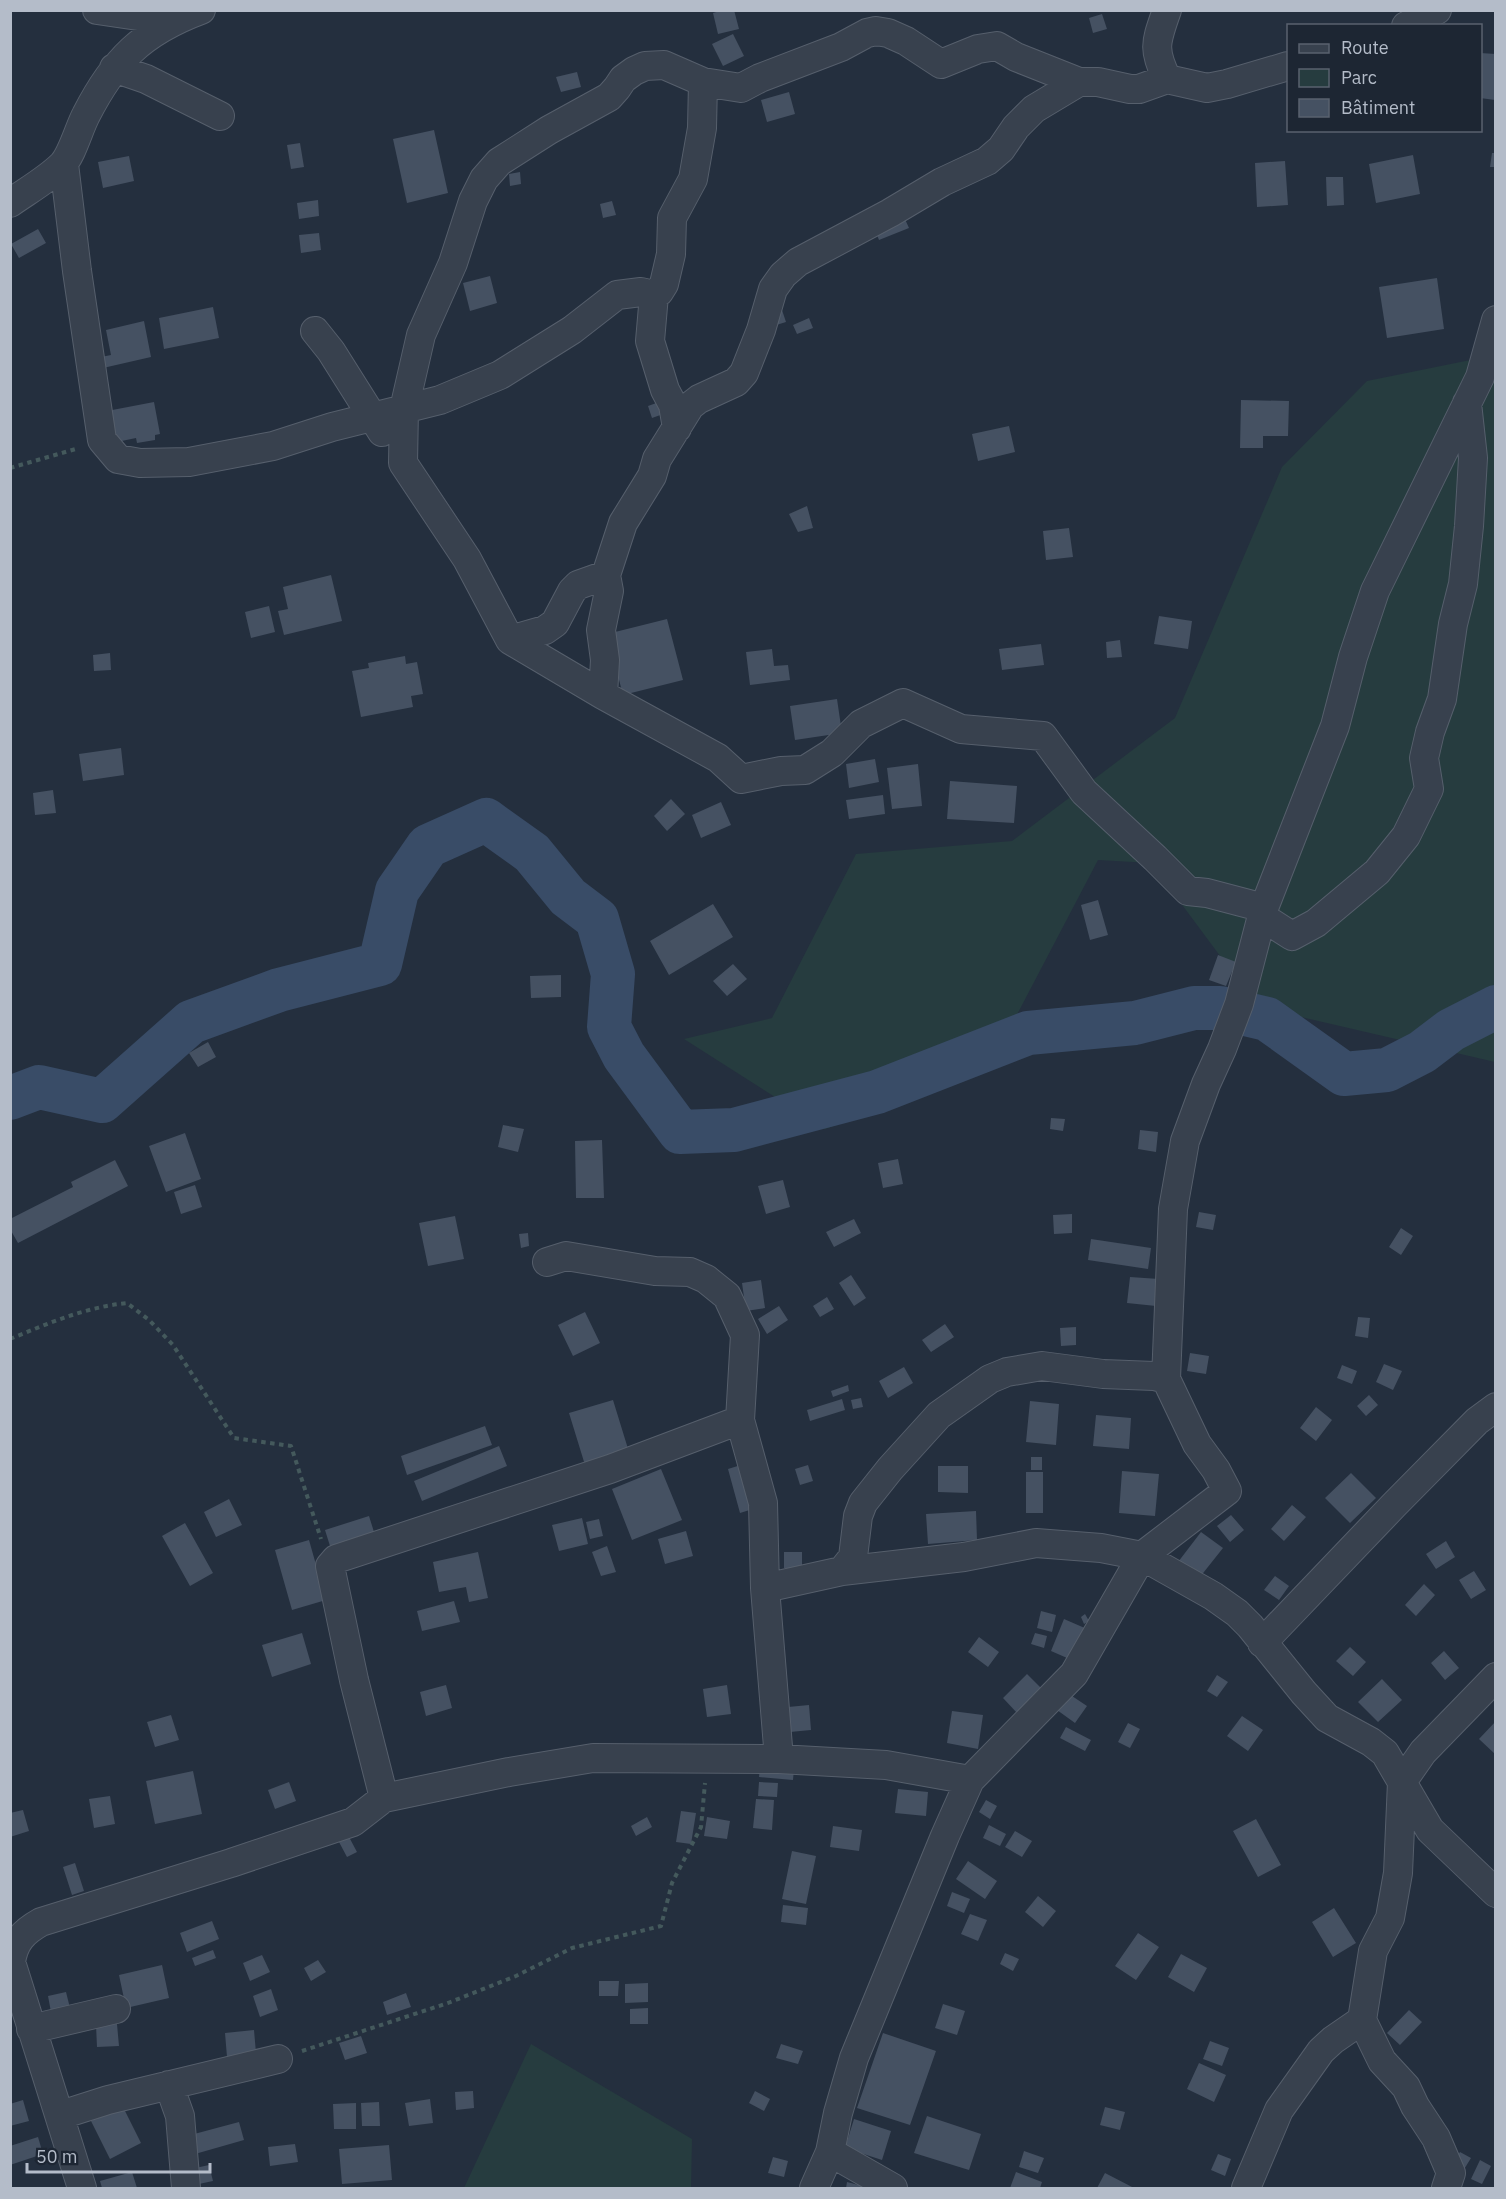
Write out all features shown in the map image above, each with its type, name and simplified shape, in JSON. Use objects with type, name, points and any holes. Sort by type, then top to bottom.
[{"type":"street","points":[[97,10],[172,21]]},
{"type":"street","points":[[10,203],[64,164],[108,75],[136,45],[172,21],[201,10]]},
{"type":"street","points":[[1167,10],[1156,42],[1157,59],[1167,80]]},
{"type":"street","points":[[1410,24],[1437,10]]},
{"type":"street","points":[[403,464],[404,409],[422,335],[453,263],[472,201],[484,179],[499,162],[549,130],[609,97],[623,79],[645,66],[664,65],[703,82],[741,88],[760,78],[876,31],[888,33],[906,41],[941,63],[978,49],[997,46],[1016,57],[1079,82],[1098,82],[1130,89],[1139,89],[1167,80],[1207,88],[1287,66]]},
{"type":"street","points":[[114,68],[146,79],[220,116]]},
{"type":"street","points":[[677,428],[674,405],[665,390],[650,341],[654,295],[662,288],[671,254],[672,218],[693,179],[702,128],[703,82]]},
{"type":"street","points":[[603,695],[605,660],[601,630],[609,591],[606,575],[623,523],[649,482],[657,459],[690,406],[699,399],[736,381],[744,374],[761,330],[773,289],[783,275],[798,262],[890,213],[942,182],[987,161],[1002,149],[1016,127],[1034,109],[1079,82]]},
{"type":"street","points":[[64,164],[102,440],[118,459],[140,463],[189,462],[273,446],[371,416],[440,400],[501,375],[572,330],[617,295],[641,292],[654,295]]},
{"type":"street","points":[[814,2188],[831,2152],[838,2113],[854,2058],[970,1780],[1074,1674],[1142,1556],[1227,1491],[1216,1470],[1197,1444],[1166,1379],[1173,1209],[1185,1141],[1234,1014],[1262,912],[1335,726],[1353,657],[1375,591],[1480,378],[1496,320]]},
{"type":"street","points":[[315,331],[331,351],[371,416],[467,559],[510,640],[603,695],[718,758],[741,779],[781,771],[805,770],[832,753],[861,724],[903,703],[961,729],[1043,736],[1084,792],[1188,891],[1208,893],[1262,912],[1292,936],[1316,923],[1377,872],[1406,836],[1430,789],[1424,758],[1430,732],[1442,699],[1453,624],[1463,584],[1469,526],[1473,458],[1467,403]]},
{"type":"street","points":[[510,640],[545,630],[555,623],[572,591],[578,585],[606,575]]},
{"type":"street","points":[[547,1262],[566,1256],[655,1270],[690,1272],[706,1279],[728,1296],[745,1335],[740,1420],[763,1503],[765,1587],[779,1759]]},
{"type":"street","points":[[842,1571],[853,1557],[858,1516],[863,1503],[890,1468],[939,1415],[990,1379],[1007,1371],[1042,1366],[1166,1379]]},
{"type":"street","points":[[1262,1643],[1394,1504],[1477,1421],[1496,1407]]},
{"type":"street","points":[[384,1798],[354,1680],[330,1566],[336,1559],[610,1469],[740,1420]]},
{"type":"street","points":[[765,1587],[842,1571],[964,1557],[1036,1543],[1101,1548],[1142,1556],[1213,1596],[1238,1613],[1327,1718],[1371,1742],[1385,1754],[1430,1830],[1485,1873],[1496,1893]]},
{"type":"street","points":[[1446,2188],[1451,2173],[1436,2138],[1414,2106],[1406,2087],[1383,2061],[1362,2020],[1373,1951],[1390,1918],[1398,1873],[1402,1782],[1423,1752],[1496,1677]]},
{"type":"street","points":[[82,2188],[61,2115],[31,2029],[11,1962],[13,1948],[19,1938],[29,1928],[41,1922],[231,1863],[353,1822],[384,1798],[509,1772],[593,1758],[779,1759],[886,1766],[970,1780]]},
{"type":"street","points":[[31,2029],[116,2008]]},
{"type":"street","points":[[1246,2188],[1279,2110],[1321,2051],[1362,2020]]},
{"type":"street","points":[[61,2115],[169,2085],[278,2059]]},
{"type":"street","points":[[169,2085],[180,2116],[186,2188]]},
{"type":"street","points":[[831,2152],[893,2188]]},
{"type":"path","points":[[10,468],[102,440]]},
{"type":"path","points":[[10,1339],[80,1312],[101,1306],[128,1303],[149,1320],[173,1345],[234,1438],[291,1446],[330,1566]]},
{"type":"path","points":[[278,2059],[448,2003],[516,1976],[572,1948],[661,1926],[672,1883],[701,1827],[708,1758]]},
{"type":"green space","points":[[1495,355],[1495,1062],[1258,1007],[1151,863],[1098,860],[987,1072],[825,1129],[684,1039],[772,1018],[856,854],[1012,841],[1175,718],[1282,467],[1367,381]]},
{"type":"green space","points":[[531,2044],[692,2139],[691,2188],[464,2188]]},
{"type":"building","points":[[734,10],[739,29],[718,34],[713,13]]},
{"type":"building","points":[[1102,14],[1107,29],[1093,33],[1089,18]]},
{"type":"building","points":[[733,34],[744,56],[723,66],[712,44]]},
{"type":"building","points":[[1482,53],[1496,54],[1495,100],[1482,98]]},
{"type":"building","points":[[577,72],[581,87],[561,92],[556,77]]},
{"type":"building","points":[[789,92],[795,114],[767,122],[761,100]]},
{"type":"building","points":[[434,130],[448,193],[407,203],[393,139]]},
{"type":"building","points":[[300,143],[304,167],[291,169],[287,145]]},
{"type":"building","points":[[1492,153],[1496,153],[1496,167],[1490,167]]},
{"type":"building","points":[[1413,155],[1420,194],[1376,203],[1369,164]]},
{"type":"building","points":[[129,156],[134,181],[103,188],[98,162]]},
{"type":"building","points":[[1285,161],[1288,205],[1257,207],[1255,163]]},
{"type":"building","points":[[520,172],[521,184],[510,186],[509,174]]},
{"type":"building","points":[[1326,177],[1343,177],[1344,205],[1327,206]]},
{"type":"building","points":[[318,200],[319,216],[299,219],[297,203]]},
{"type":"building","points":[[612,201],[616,215],[603,218],[600,204]]},
{"type":"building","points":[[904,217],[909,228],[879,240],[873,225]]},
{"type":"building","points":[[38,229],[46,243],[19,258],[11,244]]},
{"type":"building","points":[[319,233],[321,250],[301,253],[299,235]]},
{"type":"building","points":[[490,276],[497,303],[470,311],[463,283]]},
{"type":"building","points":[[1437,278],[1444,329],[1387,338],[1379,287]]},
{"type":"building","points":[[213,307],[219,338],[164,349],[159,318]]},
{"type":"building","points":[[782,310],[786,322],[773,326],[770,314]]},
{"type":"building","points":[[809,318],[813,328],[797,334],[793,325]]},
{"type":"building","points":[[144,321],[151,357],[103,368],[101,357],[111,355],[106,330]]},
{"type":"building","points":[[1241,400],[1289,401],[1288,436],[1263,436],[1263,448],[1240,448]]},
{"type":"building","points":[[662,401],[666,413],[652,418],[648,406]]},
{"type":"building","points":[[154,402],[160,434],[155,435],[155,440],[137,443],[136,438],[112,443],[107,411]]},
{"type":"building","points":[[1009,426],[1015,452],[978,461],[972,434]]},
{"type":"building","points":[[807,506],[813,528],[798,532],[789,514]]},
{"type":"building","points":[[1069,528],[1073,557],[1046,560],[1043,531]]},
{"type":"building","points":[[331,575],[342,621],[284,635],[278,611],[288,609],[283,587]]},
{"type":"building","points":[[269,606],[275,632],[251,638],[245,612]]},
{"type":"building","points":[[1159,616],[1192,621],[1188,649],[1154,644]]},
{"type":"building","points":[[667,619],[683,680],[623,695],[607,634]]},
{"type":"building","points":[[1120,640],[1122,657],[1107,658],[1106,642]]},
{"type":"building","points":[[1041,644],[1044,665],[1002,670],[999,649]]},
{"type":"building","points":[[772,649],[774,666],[788,665],[790,680],[750,685],[746,652]]},
{"type":"building","points":[[110,653],[111,670],[94,671],[93,655]]},
{"type":"building","points":[[405,656],[406,664],[417,662],[423,694],[411,696],[413,707],[361,717],[352,671],[369,668],[368,663]]},
{"type":"building","points":[[837,699],[842,733],[795,740],[790,706]]},
{"type":"building","points":[[121,748],[124,775],[83,781],[79,754]]},
{"type":"building","points":[[875,759],[879,782],[849,788],[846,764]]},
{"type":"building","points":[[918,764],[922,806],[892,809],[887,768]]},
{"type":"building","points":[[950,781],[1017,786],[1014,823],[947,819]]},
{"type":"building","points":[[53,790],[56,813],[35,815],[33,793]]},
{"type":"building","points":[[883,795],[885,814],[849,819],[846,800]]},
{"type":"building","points":[[671,799],[685,814],[667,831],[654,816]]},
{"type":"building","points":[[721,802],[731,825],[701,838],[692,815]]},
{"type":"building","points":[[1098,900],[1108,935],[1090,940],[1081,905]]},
{"type":"building","points":[[713,904],[733,937],[669,975],[650,941]]},
{"type":"building","points":[[1218,955],[1236,962],[1226,986],[1209,980]]},
{"type":"building","points":[[733,964],[747,979],[727,996],[713,981]]},
{"type":"building","points":[[561,975],[561,997],[531,998],[530,976]]},
{"type":"building","points":[[208,1042],[216,1057],[198,1067],[189,1053]]},
{"type":"building","points":[[1051,1118],[1065,1119],[1063,1131],[1050,1129]]},
{"type":"building","points":[[503,1125],[524,1129],[518,1152],[498,1147]]},
{"type":"building","points":[[1140,1130],[1158,1132],[1156,1152],[1138,1149]]},
{"type":"building","points":[[185,1133],[201,1179],[166,1192],[149,1146]]},
{"type":"building","points":[[602,1140],[604,1198],[576,1198],[575,1141]]},
{"type":"building","points":[[898,1159],[903,1184],[883,1188],[878,1163]]},
{"type":"building","points":[[115,1160],[128,1186],[18,1243],[10,1229],[10,1219],[73,1187],[71,1182]]},
{"type":"building","points":[[783,1180],[790,1207],[766,1214],[758,1186]]},
{"type":"building","points":[[195,1185],[202,1207],[181,1214],[174,1192]]},
{"type":"building","points":[[1199,1212],[1216,1215],[1213,1230],[1196,1227]]},
{"type":"building","points":[[1072,1214],[1072,1233],[1054,1234],[1053,1215]]},
{"type":"building","points":[[455,1216],[464,1259],[428,1266],[419,1223]]},
{"type":"building","points":[[854,1219],[861,1233],[834,1247],[826,1232]]},
{"type":"building","points":[[1401,1228],[1413,1236],[1401,1255],[1389,1247]]},
{"type":"building","points":[[528,1233],[529,1246],[521,1248],[519,1234]]},
{"type":"building","points":[[1091,1239],[1151,1248],[1148,1269],[1088,1260]]},
{"type":"building","points":[[851,1275],[866,1298],[854,1306],[839,1283]]},
{"type":"building","points":[[1130,1277],[1159,1279],[1156,1306],[1127,1303]]},
{"type":"building","points":[[761,1280],[765,1308],[746,1311],[742,1283]]},
{"type":"building","points":[[827,1297],[834,1309],[820,1317],[813,1306]]},
{"type":"building","points":[[779,1306],[788,1320],[767,1334],[758,1319]]},
{"type":"building","points":[[585,1312],[600,1343],[573,1356],[558,1325]]},
{"type":"building","points":[[1358,1317],[1370,1318],[1368,1338],[1355,1336]]},
{"type":"building","points":[[945,1324],[954,1337],[931,1352],[922,1340]]},
{"type":"building","points":[[1076,1327],[1076,1345],[1061,1346],[1060,1328]]},
{"type":"building","points":[[1190,1353],[1209,1356],[1206,1374],[1187,1371]]},
{"type":"building","points":[[1384,1364],[1402,1371],[1393,1390],[1376,1382]]},
{"type":"building","points":[[1342,1365],[1357,1371],[1352,1384],[1337,1378]]},
{"type":"building","points":[[904,1367],[913,1383],[888,1398],[879,1381]]},
{"type":"building","points":[[848,1385],[849,1391],[833,1397],[831,1391]]},
{"type":"building","points":[[1369,1395],[1378,1405],[1366,1416],[1357,1406]]},
{"type":"building","points":[[861,1398],[863,1407],[853,1409],[851,1400]]},
{"type":"building","points":[[842,1399],[845,1410],[810,1421],[807,1410]]},
{"type":"building","points":[[613,1400],[629,1452],[585,1465],[569,1413]]},
{"type":"building","points":[[1030,1401],[1059,1404],[1056,1445],[1026,1442]]},
{"type":"building","points":[[1316,1407],[1332,1420],[1316,1441],[1300,1428]]},
{"type":"building","points":[[1096,1415],[1131,1418],[1129,1449],[1093,1446]]},
{"type":"building","points":[[485,1426],[492,1445],[407,1475],[401,1456]]},
{"type":"building","points":[[499,1446],[507,1466],[422,1501],[414,1481]]},
{"type":"building","points":[[1031,1457],[1042,1457],[1042,1470],[1031,1470]]},
{"type":"building","points":[[744,1464],[756,1508],[740,1513],[728,1469]]},
{"type":"building","points":[[808,1465],[813,1481],[800,1485],[795,1469]]},
{"type":"building","points":[[938,1466],[968,1466],[968,1493],[938,1492]]},
{"type":"building","points":[[661,1469],[682,1520],[632,1540],[612,1489]]},
{"type":"building","points":[[1122,1471],[1159,1474],[1155,1516],[1119,1513]]},
{"type":"building","points":[[1026,1472],[1043,1472],[1043,1513],[1026,1513]]},
{"type":"building","points":[[1351,1473],[1376,1498],[1350,1523],[1325,1498]]},
{"type":"building","points":[[229,1499],[242,1525],[216,1537],[204,1512]]},
{"type":"building","points":[[1292,1505],[1306,1517],[1284,1541],[1271,1529]]},
{"type":"building","points":[[976,1511],[977,1540],[928,1544],[926,1514]]},
{"type":"building","points":[[1231,1515],[1244,1530],[1230,1542],[1217,1526]]},
{"type":"building","points":[[369,1516],[374,1532],[330,1546],[325,1530]]},
{"type":"building","points":[[582,1518],[588,1544],[559,1551],[552,1525]]},
{"type":"building","points":[[599,1519],[603,1536],[590,1539],[586,1522]]},
{"type":"building","points":[[185,1523],[213,1573],[190,1586],[162,1536]]},
{"type":"building","points":[[686,1531],[693,1556],[665,1564],[658,1539]]},
{"type":"building","points":[[1201,1532],[1223,1548],[1196,1582],[1175,1566]]},
{"type":"building","points":[[309,1540],[326,1600],[292,1610],[275,1550]]},
{"type":"building","points":[[1446,1541],[1455,1557],[1436,1569],[1426,1554]]},
{"type":"building","points":[[607,1546],[616,1572],[601,1576],[592,1552]]},
{"type":"building","points":[[478,1552],[488,1598],[469,1602],[466,1587],[439,1592],[433,1562]]},
{"type":"building","points":[[784,1552],[802,1552],[802,1568],[784,1568]]},
{"type":"building","points":[[1474,1571],[1486,1590],[1471,1599],[1459,1580]]},
{"type":"building","points":[[1275,1576],[1289,1586],[1279,1600],[1264,1590]]},
{"type":"building","points":[[1424,1584],[1435,1595],[1416,1616],[1405,1605]]},
{"type":"building","points":[[454,1601],[460,1622],[422,1631],[417,1611]]},
{"type":"building","points":[[1041,1611],[1056,1615],[1052,1632],[1037,1628]]},
{"type":"building","points":[[1085,1614],[1089,1621],[1084,1624],[1081,1617]]},
{"type":"building","points":[[1064,1619],[1087,1629],[1074,1661],[1051,1651]]},
{"type":"building","points":[[302,1633],[311,1664],[272,1677],[262,1645]]},
{"type":"building","points":[[1035,1633],[1047,1636],[1044,1648],[1031,1644]]},
{"type":"building","points":[[979,1637],[999,1652],[988,1667],[968,1652]]},
{"type":"building","points":[[1350,1647],[1366,1662],[1353,1676],[1336,1661]]},
{"type":"building","points":[[1444,1651],[1459,1668],[1445,1680],[1431,1663]]},
{"type":"building","points":[[1027,1674],[1043,1690],[1018,1714],[1003,1698]]},
{"type":"building","points":[[1217,1675],[1228,1682],[1217,1697],[1207,1691]]},
{"type":"building","points":[[1382,1679],[1402,1700],[1378,1722],[1358,1702]]},
{"type":"building","points":[[446,1685],[452,1708],[426,1716],[420,1692]]},
{"type":"building","points":[[727,1685],[731,1714],[707,1717],[703,1689]]},
{"type":"building","points":[[1069,1694],[1087,1706],[1075,1723],[1057,1710]]},
{"type":"building","points":[[809,1705],[811,1730],[790,1732],[788,1707]]},
{"type":"building","points":[[952,1711],[983,1715],[978,1749],[947,1743]]},
{"type":"building","points":[[171,1715],[179,1740],[155,1747],[147,1722]]},
{"type":"building","points":[[1242,1716],[1263,1730],[1248,1751],[1227,1736]]},
{"type":"building","points":[[1496,1721],[1496,1755],[1479,1739]]},
{"type":"building","points":[[1128,1723],[1140,1729],[1130,1748],[1118,1742]]},
{"type":"building","points":[[1066,1727],[1091,1740],[1085,1751],[1060,1738]]},
{"type":"building","points":[[760,1766],[794,1769],[793,1780],[759,1777]]},
{"type":"building","points":[[193,1771],[202,1814],[155,1824],[146,1781]]},
{"type":"building","points":[[289,1782],[296,1801],[275,1809],[268,1790]]},
{"type":"building","points":[[759,1782],[778,1783],[777,1797],[758,1796]]},
{"type":"building","points":[[898,1789],[928,1792],[926,1816],[895,1813]]},
{"type":"building","points":[[110,1796],[115,1824],[94,1828],[89,1799]]},
{"type":"building","points":[[756,1799],[774,1800],[772,1830],[753,1828]]},
{"type":"building","points":[[986,1800],[997,1806],[990,1819],[979,1812]]},
{"type":"building","points":[[23,1810],[29,1831],[10,1837],[10,1813]]},
{"type":"building","points":[[681,1811],[696,1813],[691,1844],[676,1842]]},
{"type":"building","points":[[647,1817],[652,1827],[636,1836],[631,1826]]},
{"type":"building","points":[[707,1817],[730,1821],[727,1839],[704,1836]]},
{"type":"building","points":[[1256,1819],[1281,1865],[1258,1877],[1233,1831]]},
{"type":"building","points":[[989,1825],[1006,1834],[1000,1846],[983,1838]]},
{"type":"building","points":[[833,1826],[862,1830],[859,1851],[830,1847]]},
{"type":"building","points":[[1015,1831],[1032,1841],[1022,1857],[1005,1847]]},
{"type":"building","points":[[349,1837],[357,1852],[347,1857],[339,1842]]},
{"type":"building","points":[[792,1851],[816,1856],[806,1904],[782,1899]]},
{"type":"building","points":[[968,1861],[997,1881],[985,1899],[956,1879]]},
{"type":"building","points":[[75,1863],[84,1891],[72,1895],[63,1867]]},
{"type":"building","points":[[952,1892],[970,1899],[964,1913],[947,1906]]},
{"type":"building","points":[[1038,1896],[1056,1911],[1043,1927],[1025,1912]]},
{"type":"building","points":[[783,1905],[808,1908],[806,1925],[781,1922]]},
{"type":"building","points":[[1334,1908],[1356,1943],[1333,1957],[1312,1922]]},
{"type":"building","points":[[970,1914],[987,1920],[978,1941],[961,1934]]},
{"type":"building","points":[[212,1921],[219,1939],[187,1952],[180,1933]]},
{"type":"building","points":[[1138,1933],[1159,1947],[1136,1980],[1115,1966]]},
{"type":"building","points":[[213,1950],[216,1958],[195,1966],[192,1958]]},
{"type":"building","points":[[1005,1953],[1019,1959],[1013,1971],[1000,1964]]},
{"type":"building","points":[[1181,1954],[1207,1968],[1194,1992],[1168,1977]]},
{"type":"building","points":[[262,1955],[270,1972],[250,1981],[243,1963]]},
{"type":"building","points":[[318,1960],[326,1972],[311,1981],[304,1968]]},
{"type":"building","points":[[162,1965],[169,1998],[126,2008],[119,1975]]},
{"type":"building","points":[[599,1981],[619,1981],[618,1996],[599,1996]]},
{"type":"building","points":[[648,1983],[648,2002],[625,2003],[625,1984]]},
{"type":"building","points":[[271,1989],[278,2010],[260,2017],[253,1996]]},
{"type":"building","points":[[66,1992],[70,2008],[51,2012],[48,1996]]},
{"type":"building","points":[[406,1993],[411,2007],[387,2015],[383,2002]]},
{"type":"building","points":[[943,2004],[965,2011],[957,2035],[935,2028]]},
{"type":"building","points":[[648,2008],[648,2024],[630,2024],[630,2009]]},
{"type":"building","points":[[1409,2010],[1422,2022],[1400,2045],[1387,2033]]},
{"type":"building","points":[[117,2024],[119,2046],[97,2047],[96,2025]]},
{"type":"building","points":[[254,2030],[256,2053],[227,2057],[225,2033]]},
{"type":"building","points":[[883,2033],[936,2051],[910,2125],[857,2108]]},
{"type":"building","points":[[361,2036],[367,2053],[345,2060],[339,2043]]},
{"type":"building","points":[[1210,2041],[1229,2048],[1222,2066],[1203,2059]]},
{"type":"building","points":[[781,2044],[803,2051],[798,2064],[776,2058]]},
{"type":"building","points":[[1199,2063],[1226,2075],[1214,2102],[1187,2089]]},
{"type":"building","points":[[473,2091],[474,2108],[456,2110],[455,2092]]},
{"type":"building","points":[[755,2091],[770,2099],[764,2111],[749,2103]]},
{"type":"building","points":[[430,2099],[433,2123],[409,2126],[405,2103]]},
{"type":"building","points":[[23,2100],[29,2121],[10,2126],[10,2104]]},
{"type":"building","points":[[379,2102],[380,2126],[362,2126],[361,2103]]},
{"type":"building","points":[[356,2103],[356,2129],[334,2129],[333,2104]]},
{"type":"building","points":[[122,2105],[141,2143],[110,2159],[91,2121]]},
{"type":"building","points":[[1105,2107],[1125,2112],[1120,2130],[1100,2125]]},
{"type":"building","points":[[927,2116],[981,2134],[969,2170],[914,2153]]},
{"type":"building","points":[[854,2119],[891,2131],[882,2160],[845,2148]]},
{"type":"building","points":[[239,2122],[244,2140],[188,2156],[183,2137]]},
{"type":"building","points":[[38,2137],[43,2154],[10,2165],[10,2146]]},
{"type":"building","points":[[295,2144],[298,2162],[270,2166],[268,2147]]},
{"type":"building","points":[[389,2145],[392,2180],[342,2184],[339,2149]]},
{"type":"building","points":[[1024,2151],[1044,2158],[1038,2173],[1019,2167]]},
{"type":"building","points":[[1460,2152],[1471,2158],[1463,2171],[1452,2164]]},
{"type":"building","points":[[1218,2154],[1231,2159],[1225,2176],[1211,2170]]},
{"type":"building","points":[[773,2157],[788,2161],[784,2177],[768,2173]]},
{"type":"building","points":[[1480,2160],[1491,2166],[1482,2184],[1471,2179]]},
{"type":"building","points":[[209,2165],[213,2181],[194,2185],[191,2169]]},
{"type":"building","points":[[132,2172],[137,2188],[102,2188],[100,2181]]},
{"type":"building","points":[[1016,2172],[1042,2182],[1040,2188],[1010,2188]]},
{"type":"building","points":[[1105,2173],[1134,2188],[1097,2188]]},
{"type":"building","points":[[847,2182],[870,2188],[846,2188]]},
{"type":"waterway","points":[[10,1098],[39,1087],[102,1101],[191,1022],[279,990],[380,964],[397,891],[428,846],[486,820],[532,853],[568,897],[597,919],[613,974],[609,1027],[624,1056],[680,1132],[734,1130],[877,1092],[1028,1033],[1135,1023],[1194,1008],[1220,1008],[1267,1019],[1344,1074],[1387,1070],[1422,1052],[1451,1030],[1496,1007]]}]
